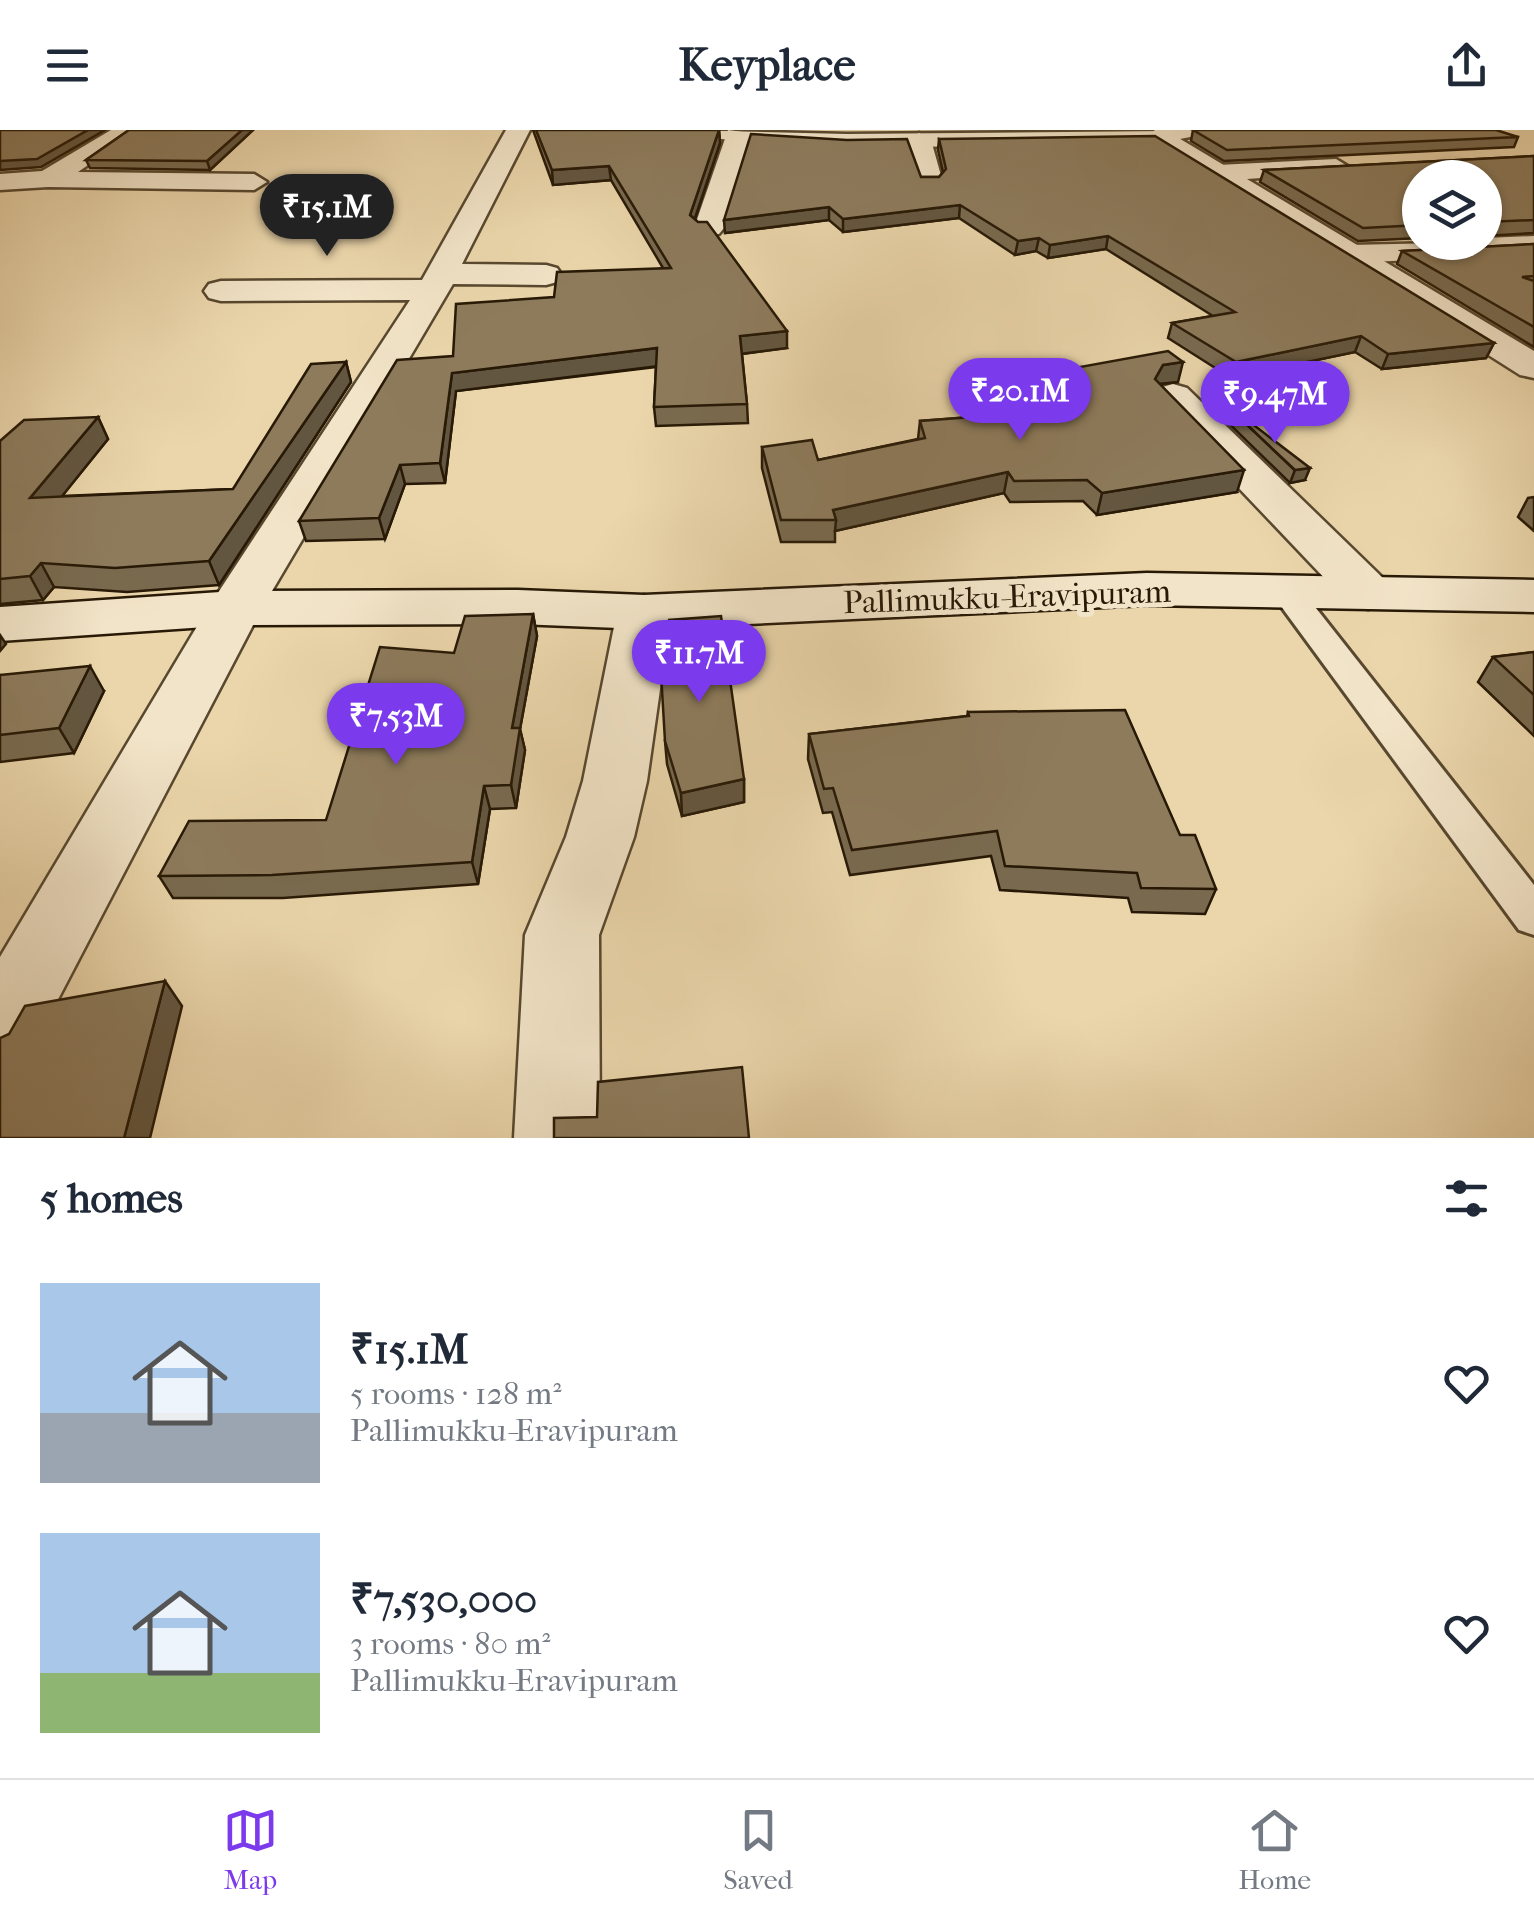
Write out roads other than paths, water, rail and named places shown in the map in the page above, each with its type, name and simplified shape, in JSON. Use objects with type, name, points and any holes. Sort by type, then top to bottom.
[{"type":"street","points":[[48,179],[126,130]]},
{"type":"street","points":[[0,1030],[235,608],[437,282],[518,130]]},
{"type":"street","points":[[692,130],[847,141],[1159,136],[1193,130]]},
{"type":"street","points":[[709,228],[738,133]]},
{"type":"street","points":[[1159,136],[1534,367]]},
{"type":"street","points":[[919,140],[929,179]]},
{"type":"street","points":[[1218,173],[1357,166]]},
{"type":"street","points":[[0,182],[254,182]]},
{"type":"street","points":[[1350,254],[1534,245]]},
{"type":"street","points":[[220,290],[546,275]]},
{"type":"street","points":[[1173,396],[1368,593]]},
{"type":"street","name":"Pallimukku-Eravipuram","points":[[0,624],[235,608],[518,607],[644,612],[1147,589],[1534,596]]},
{"type":"street","points":[[557,1138],[562,935],[600,837],[615,781],[644,612]]},
{"type":"lane","points":[[1286,592],[1534,917]]}]
